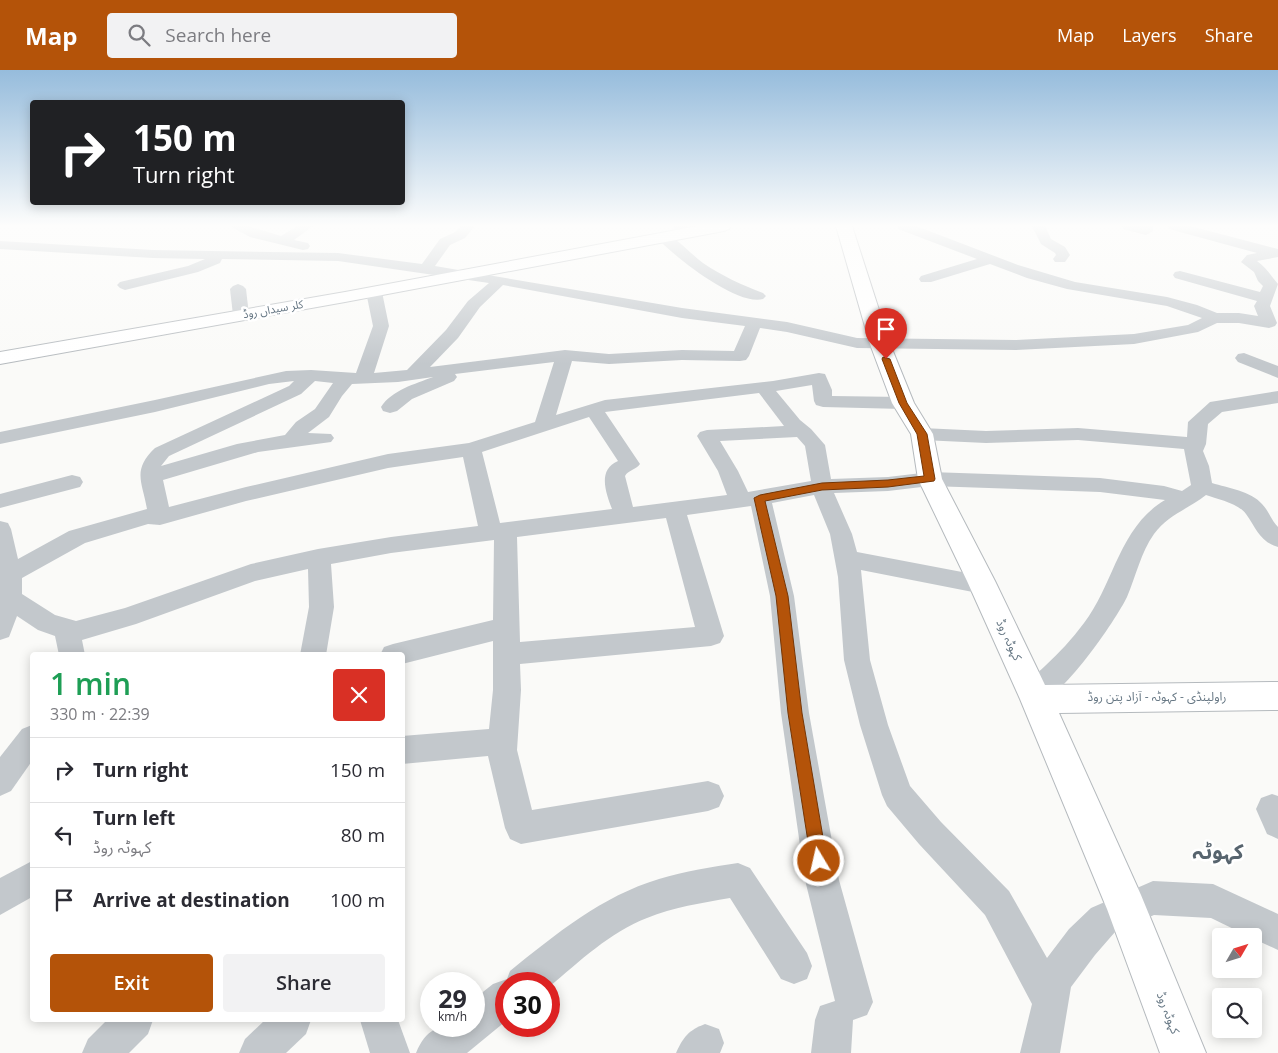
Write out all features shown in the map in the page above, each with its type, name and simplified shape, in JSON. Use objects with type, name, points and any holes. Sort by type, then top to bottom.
[{"type":"main road","name":"کلر سیداں روڈ","points":[[0,358],[478,272]]},
{"type":"main road","name":"کہوٹہ روڈ","points":[[858,272],[880,344],[903,403],[922,434],[930,479],[983,585],[1034,696],[1127,909],[1183,1053]]},
{"type":"main road","name":"راولپنڈی - کہوٹہ - آزاد پتن روڈ","points":[[1034,696],[1278,696]]},
{"type":"street","points":[[126,285],[182,272]]},
{"type":"street","points":[[449,272],[682,313],[787,327],[857,343],[1016,345],[1134,339],[1192,329],[1214,318],[1239,318],[1273,325]]},
{"type":"street","points":[[708,272],[733,286],[758,296]]},
{"type":"street","points":[[926,279],[950,272]]},
{"type":"street","points":[[1023,272],[1058,290]]},
{"type":"street","points":[[1027,272],[1072,286],[1115,294],[1117,292],[1183,306],[1214,318]]},
{"type":"street","points":[[1261,272],[1271,290]]},
{"type":"street","points":[[1180,275],[1271,290]]},
{"type":"street","points":[[413,374],[452,334],[474,304],[500,280]]},
{"type":"street","points":[[238,288],[241,315]]},
{"type":"street","points":[[1271,290],[1262,306],[1273,325]]},
{"type":"street","points":[[292,439],[303,426],[322,412],[334,393],[355,379],[381,326],[374,292]]},
{"type":"street","points":[[0,438],[155,406],[286,376],[311,375],[355,379],[398,377],[565,355],[609,359],[682,355],[740,356],[755,322]]},
{"type":"street","points":[[543,427],[565,355]]},
{"type":"street","points":[[1244,358],[1278,374]]},
{"type":"street","points":[[390,407],[405,395],[452,376],[464,367]]},
{"type":"street","points":[[160,517],[154,499],[150,471],[152,462],[162,452],[295,390],[311,375]]},
{"type":"street","points":[[6,583],[77,538],[148,516],[160,517],[237,496],[388,461],[471,449],[543,427],[593,409],[764,388],[819,378],[823,390],[823,401],[903,403]]},
{"type":"street","points":[[764,388],[793,424],[815,445],[822,486],[831,512],[842,534],[853,600],[857,660],[874,725],[898,795],[930,833],[997,903],[1051,1002]]},
{"type":"street","points":[[1034,696],[1092,632],[1109,607],[1139,541],[1155,518],[1194,493],[1199,466],[1193,452],[1196,444],[1198,422],[1217,406],[1278,397]]},
{"type":"street","points":[[593,409],[630,464],[617,470],[614,480],[625,515]]},
{"type":"street","points":[[802,431],[707,436],[708,441],[728,471],[750,499],[782,596],[795,713],[822,880],[839,1025]]},
{"type":"street","points":[[922,434],[966,437],[1017,437],[1078,434],[1196,444]]},
{"type":"street","points":[[152,476],[228,452],[292,439],[324,438]]},
{"type":"street","points":[[471,449],[498,532],[506,640],[507,690],[502,750],[521,828],[708,796]]},
{"type":"street","points":[[6,583],[47,623],[76,631],[127,618],[251,573],[318,558],[391,545],[750,499],[822,486],[888,484],[930,479],[1100,485],[1164,494],[1194,493],[1232,496],[1256,511],[1260,521],[1274,530]]},
{"type":"street","points":[[0,501],[72,482]]},
{"type":"street","points":[[405,653],[506,640],[712,636],[674,508]]},
{"type":"street","points":[[0,529],[2,529],[1,537],[6,583],[0,630]]},
{"type":"street","points":[[314,652],[322,622],[322,574],[318,558]]},
{"type":"street","points":[[847,560],[870,562],[983,585]]},
{"type":"street","points":[[67,628],[71,652]]},
{"type":"street","points":[[405,750],[503,740]]},
{"type":"street","points":[[0,781],[30,741]]},
{"type":"street","points":[[0,898],[30,879]]},
{"type":"street","points":[[539,972],[596,928],[633,906],[680,890],[738,880],[794,966]]},
{"type":"street","points":[[1040,1053],[1051,1002],[1053,981],[1082,942],[1103,920],[1153,898],[1213,901],[1278,932]]},
{"type":"street","points":[[485,1014],[495,1006]]},
{"type":"street","points":[[102,1053],[132,1022]]},
{"type":"street","points":[[259,1053],[290,1022]]},
{"type":"street","points":[[380,1022],[390,1053]]},
{"type":"street","points":[[436,1053],[456,1037]]},
{"type":"district","name":"کہوٹہ","points":[[1218,852]]},
{"type":"route","points":[[819,861],[795,713],[782,596],[760,498],[822,486],[888,484],[930,479],[922,434],[903,403],[886,359]]}]
